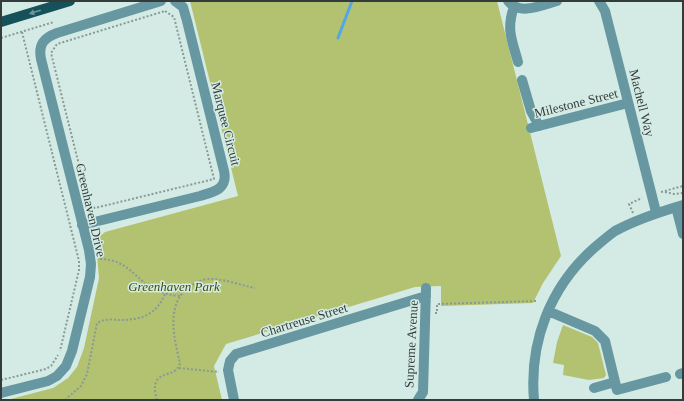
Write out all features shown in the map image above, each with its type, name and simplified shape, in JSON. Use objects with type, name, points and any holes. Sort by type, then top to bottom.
[{"type":"main road","points":[[1,22],[70,1]]},
{"type":"street","name":"Greenhaven Drive","points":[[1,392],[48,381],[57,376],[66,366],[72,351],[90,277],[91,260],[41,59],[41,45],[50,35],[161,1]]},
{"type":"street","name":"Marquee Circuit","points":[[82,224],[205,195],[216,190],[223,184],[225,175],[187,21],[183,8],[175,1]]},
{"type":"street","points":[[518,62],[509,29],[511,4],[522,9],[528,9],[557,1]]},
{"type":"street","name":"Machell Way","points":[[599,1],[604,11],[656,212]]},
{"type":"street","name":"Milestone Street","points":[[522,80],[535,127],[628,103]]},
{"type":"street","points":[[534,400],[534,357],[537,342],[553,299],[570,274],[591,251],[614,232],[656,212],[680,206],[683,234]]},
{"type":"street","name":"Supreme Avenue","points":[[418,400],[423,392],[426,292]]},
{"type":"street","name":"Chartreuse Street","points":[[228,370],[230,361],[236,354],[426,292]]},
{"type":"street","points":[[548,311],[600,335],[605,341],[617,390],[666,377]]},
{"type":"street","points":[[228,370],[234,400]]},
{"type":"street","points":[[594,388],[615,382]]},
{"type":"path","points":[[165,11],[174,17],[214,179],[95,208],[89,205],[51,53],[57,44],[165,11]]},
{"type":"path","points":[[1,380],[41,371],[51,366],[55,361],[59,354],[79,270],[79,261],[22,32]]},
{"type":"path","points":[[664,191],[674,194],[683,193]]},
{"type":"path","points":[[79,261],[105,259],[118,262],[128,267],[151,288],[165,294],[180,296]]},
{"type":"path","points":[[179,368],[180,363],[173,327],[175,312],[180,296],[189,286],[204,280],[225,280],[255,288]]},
{"type":"path","points":[[65,400],[81,386],[87,374],[97,323],[105,320],[132,319],[150,315],[159,305],[165,294]]},
{"type":"path","points":[[426,313],[437,313],[438,304],[536,301]]},
{"type":"path","points":[[157,400],[154,387],[158,378],[176,371],[179,368],[212,372],[228,370]]},
{"type":"green space","name":"Greenhaven Park","points":[[190,1],[497,1],[561,256],[543,283],[533,303],[441,306],[441,286],[415,287],[226,344],[214,366],[222,400],[7,400],[53,388],[68,378],[77,367],[84,348],[99,278],[96,243],[97,239],[105,232],[238,196]]},
{"type":"green space","points":[[563,325],[592,337],[598,343],[606,375],[604,378],[589,380],[563,375],[564,365],[553,363],[557,342]]},
{"type":"waterway","points":[[338,38],[352,1]]}]
